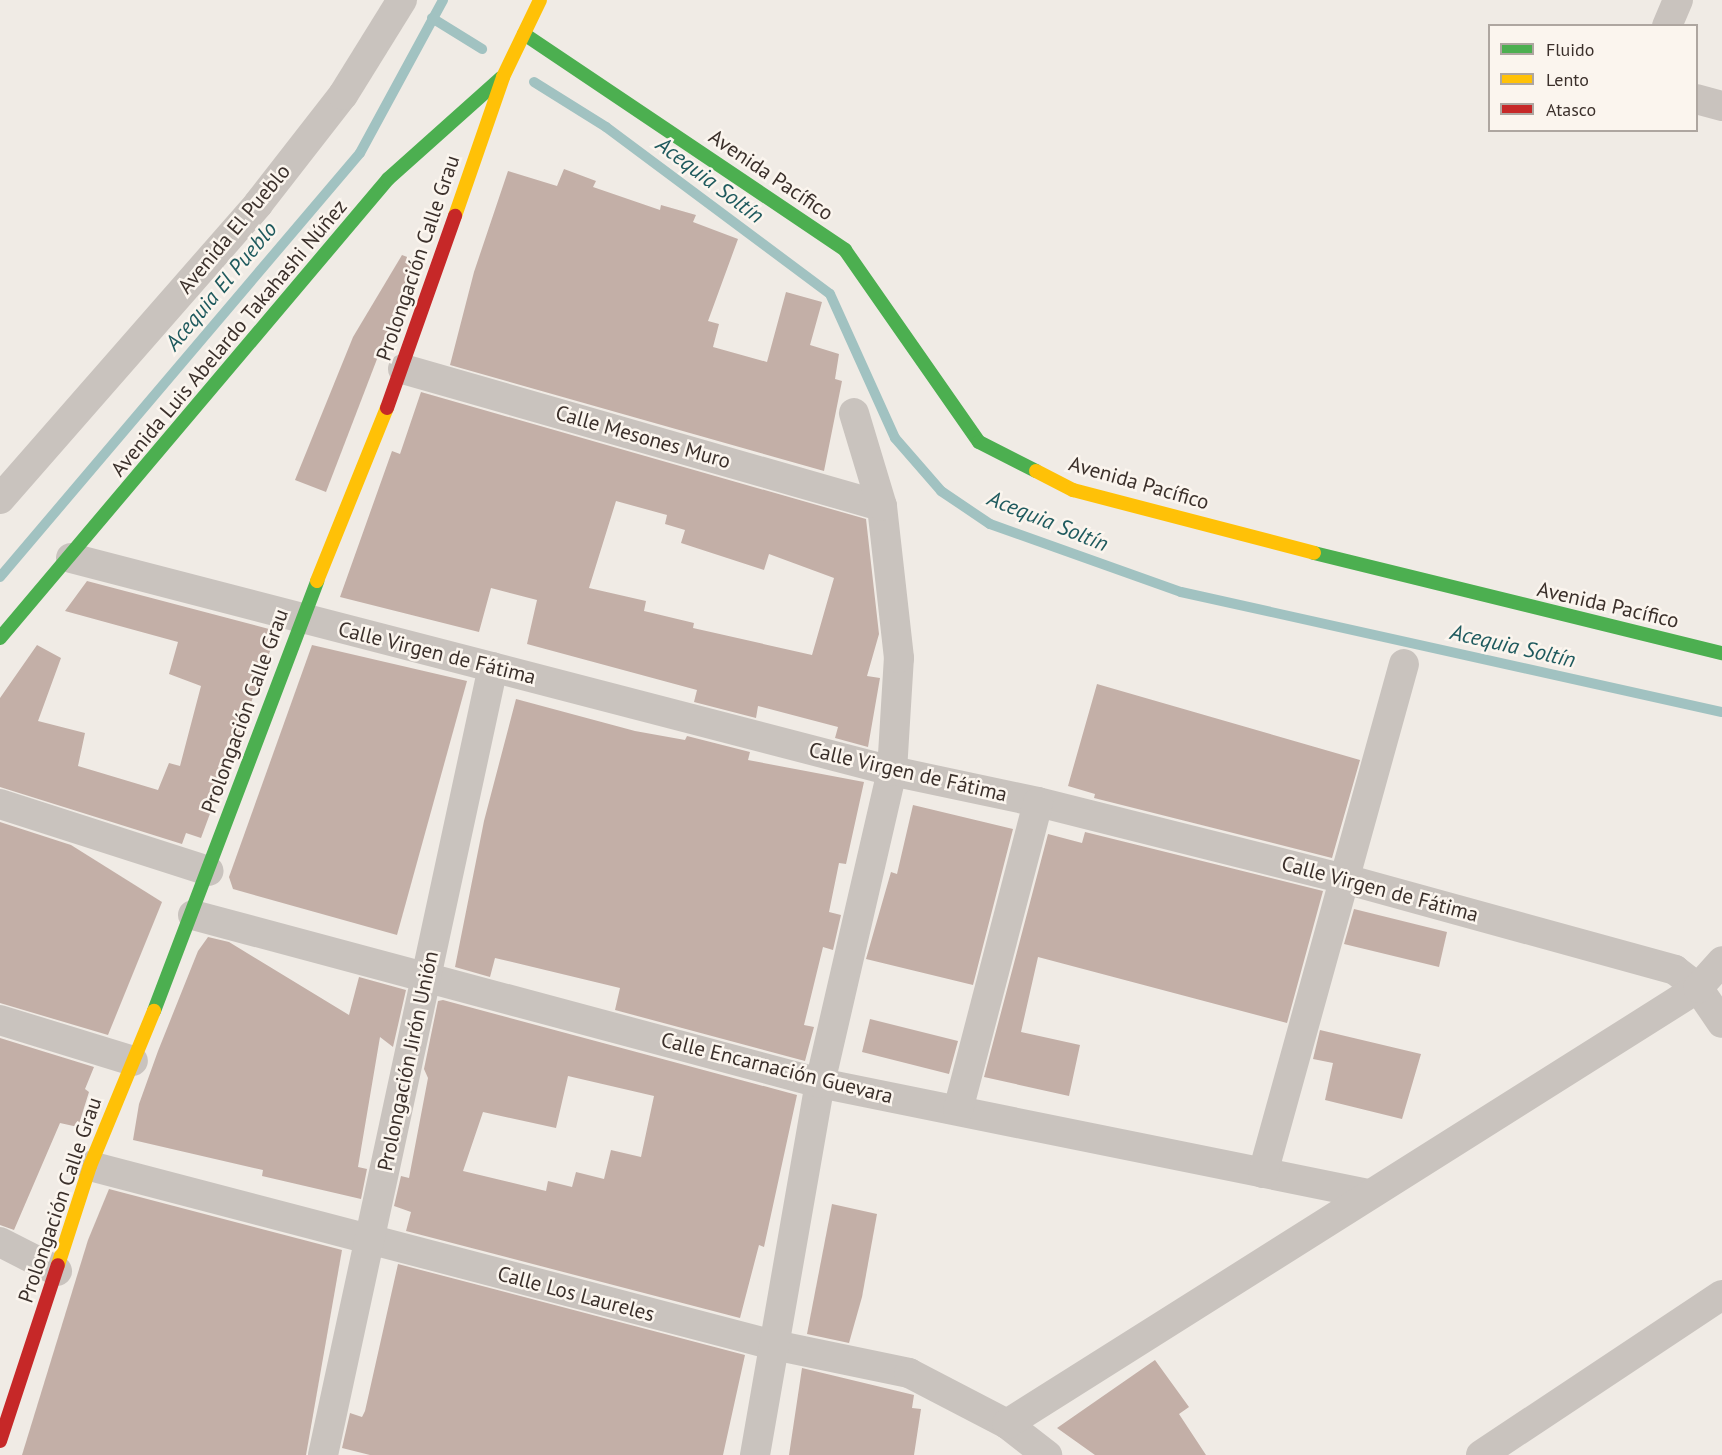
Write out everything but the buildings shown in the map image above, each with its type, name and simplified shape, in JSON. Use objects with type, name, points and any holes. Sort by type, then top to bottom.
[{"type":"main road","name":"Prolongación Calle Grau","points":[[0,1441],[90,1166],[193,915],[302,619],[403,369],[503,77],[540,0]]},
{"type":"main road","name":"Avenida Pacífico","points":[[524,34],[844,250],[979,441],[1073,490],[1486,598],[1722,653]]},
{"type":"main road","name":"Avenida Luis Abelardo Takahashi Núñez","points":[[0,638],[71,558],[388,179],[503,77]]},
{"type":"street","name":"Avenida El Pueblo","points":[[0,499],[258,204],[343,95],[402,0]]},
{"type":"street","points":[[1668,24],[1678,0]]},
{"type":"street","points":[[1698,100],[1722,106]]},
{"type":"street","name":"Calle Mesones Muro","points":[[403,369],[882,506]]},
{"type":"street","points":[[755,1455],[820,1083],[892,771],[899,658],[882,506],[854,413]]},
{"type":"street","name":"Calle Virgen de Fátima","points":[[71,558],[892,771],[1038,802],[1345,879],[1675,970],[1698,988],[1722,1023]]},
{"type":"street","points":[[1263,1173],[1404,664]]},
{"type":"street","name":"Prolongación Jirón Unión","points":[[323,1455],[493,667]]},
{"type":"street","points":[[958,1110],[1038,802]]},
{"type":"street","points":[[0,804],[208,871]]},
{"type":"street","name":"Calle Encarnación Guevara","points":[[193,915],[820,1083],[1368,1194]]},
{"type":"street","points":[[1007,1424],[1368,1194],[1698,988],[1722,961]]},
{"type":"street","points":[[0,1020],[133,1061]]},
{"type":"street","name":"Calle Los Laureles","points":[[90,1166],[774,1345],[909,1373],[1007,1424],[1047,1455]]},
{"type":"street","points":[[0,1242],[57,1270]]},
{"type":"street","points":[[1481,1455],[1722,1294]]},
{"type":"waterway","name":"Acequia El Pueblo","points":[[0,577],[360,153],[443,0]]},
{"type":"waterway","name":"Acequia Soltín","points":[[432,18],[482,49]]},
{"type":"waterway","name":"Acequia Soltín","points":[[534,82],[606,127],[830,294],[895,438],[941,491],[990,524],[1181,592],[1722,712]]},
{"type":"traffic: fast","points":[[524,34],[845,250],[979,442],[1036,471]]},
{"type":"traffic: fast","points":[[0,638],[388,179],[501,78]]},
{"type":"traffic: fast","points":[[1314,553],[1722,653]]},
{"type":"traffic: fast","points":[[154,1011],[317,581]]},
{"type":"traffic: slow","points":[[455,216],[503,77],[540,0]]},
{"type":"traffic: slow","points":[[317,581],[387,408]]},
{"type":"traffic: slow","points":[[1036,471],[1073,490],[1314,553]]},
{"type":"traffic: slow","points":[[58,1265],[90,1166],[154,1011]]},
{"type":"traffic: jam","points":[[387,408],[455,216]]},
{"type":"traffic: jam","points":[[0,1441],[58,1265]]}]
